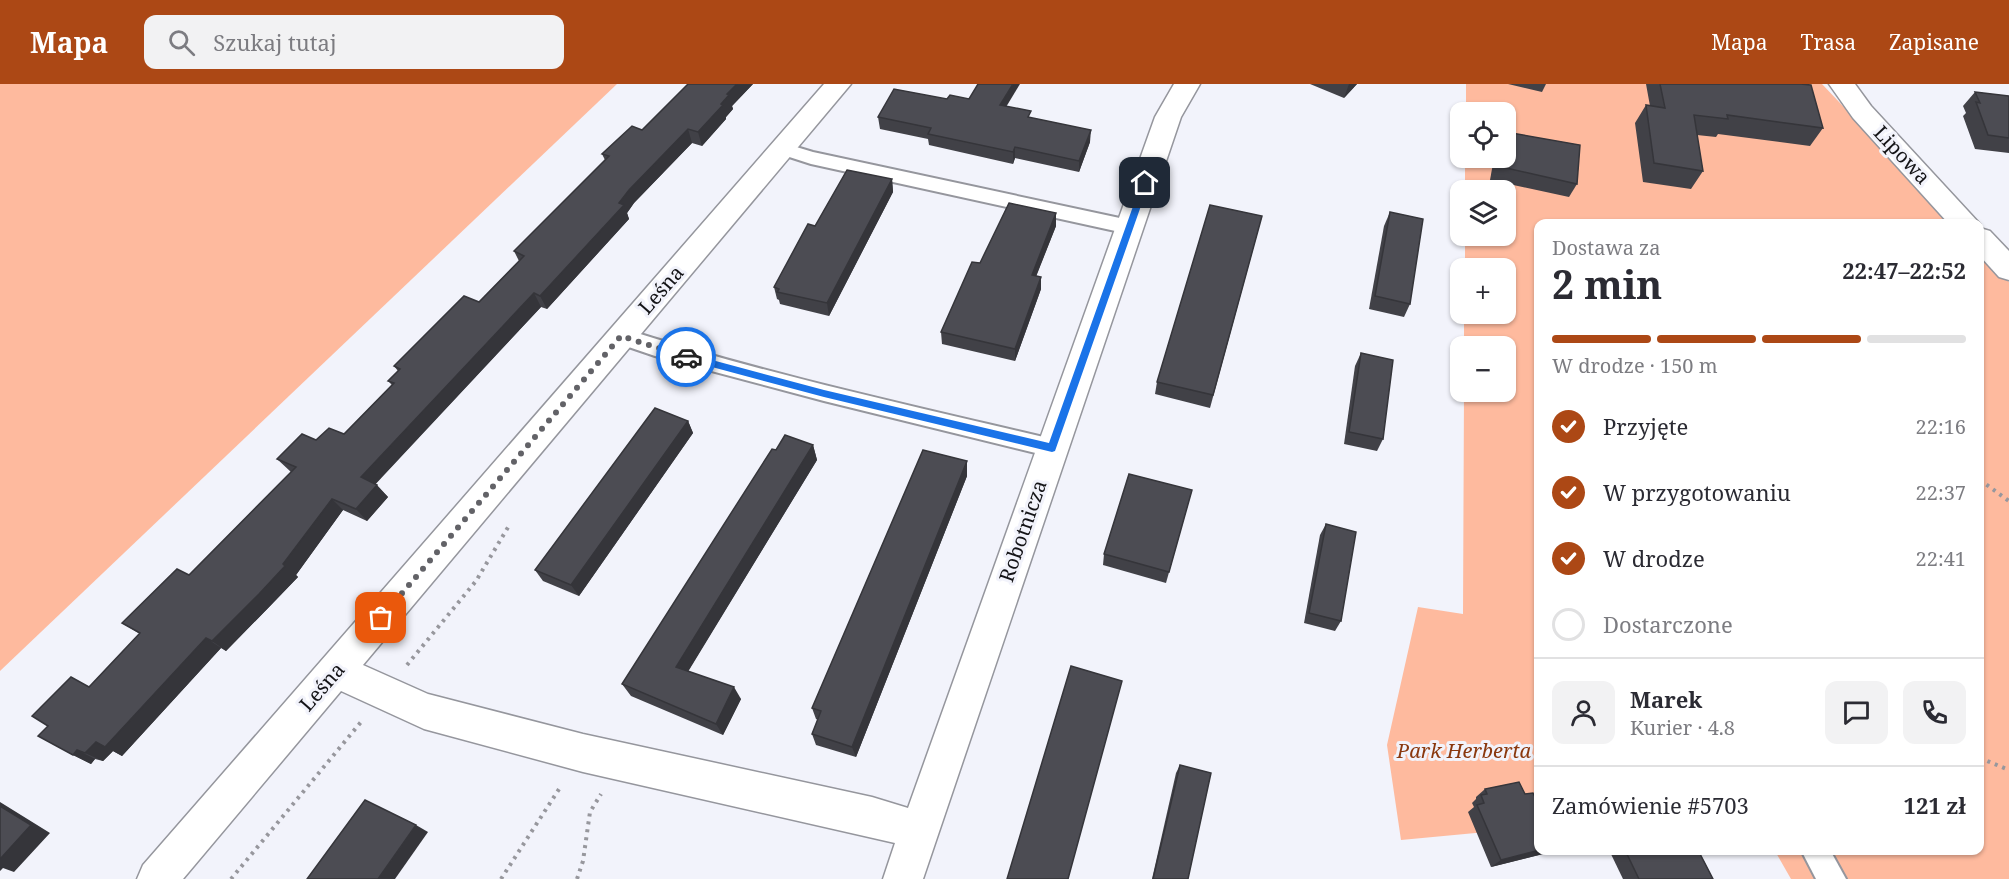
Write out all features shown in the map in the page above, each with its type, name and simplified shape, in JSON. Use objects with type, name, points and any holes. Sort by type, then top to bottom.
[{"type":"street","name":"Leśna","points":[[157,879],[838,84]]},
{"type":"street","name":"Robotnicza","points":[[903,879],[1168,117],[1187,84]]},
{"type":"street","name":"Lipowa","points":[[1842,84],[1862,112],[1961,219]]},
{"type":"street","points":[[1984,242],[2009,269]]},
{"type":"street","points":[[336,671],[424,711],[583,753],[872,817],[921,831]]},
{"type":"lane","points":[[783,149],[812,158],[1129,227]]},
{"type":"lane","points":[[621,336],[655,348],[824,393],[1052,448]]},
{"type":"lane","points":[[1817,855],[1832,879]]},
{"type":"path","points":[[1984,483],[2009,501]]},
{"type":"path","points":[[231,879],[476,581],[511,522]]},
{"type":"path","points":[[501,879],[583,753]]},
{"type":"path","points":[[1984,760],[2009,771]]},
{"type":"path","points":[[577,879],[583,861],[590,812],[621,761]]},
{"type":"green space","points":[[0,84],[617,84],[0,671]]},
{"type":"green space","name":"Park Herberta","points":[[1466,84],[1822,84],[1950,219],[1534,219],[1534,827],[1401,840],[1387,745],[1418,607],[1463,614],[1464,402],[1516,402],[1516,336],[1464,336],[1464,324],[1516,324],[1516,258],[1465,258],[1465,246],[1516,246],[1516,180],[1465,180],[1465,168],[1516,168],[1516,102],[1466,102]]},
{"type":"green space","points":[[1984,255],[2009,282],[2009,879],[1791,879],[1777,855],[1984,855]]},
{"type":"building","points":[[688,84],[737,84],[727,94],[729,95],[721,104],[723,105],[698,132],[688,129],[629,190],[619,203],[624,205],[540,296],[534,293],[361,477],[377,485],[356,509],[332,499],[283,564],[285,566],[212,641],[206,638],[105,747],[96,742],[85,753],[77,750],[73,755],[38,736],[48,726],[32,716],[71,677],[89,687],[140,633],[122,623],[177,569],[189,575],[296,467],[277,459],[302,434],[316,440],[329,428],[344,434],[394,383],[388,381],[400,369],[394,366],[464,296],[479,302],[524,256],[514,251],[609,156],[602,154],[632,126],[642,130]]},
{"type":"building","points":[[978,84],[1013,84],[1000,105],[1031,111],[1028,117],[1091,130],[1079,161],[1015,147],[1013,152],[928,134],[931,128],[878,117],[894,89],[947,99],[950,95],[969,99]]},
{"type":"building","points":[[1660,84],[1811,85],[1823,128],[1727,115],[1728,119],[1694,115],[1703,171],[1654,163],[1646,105],[1665,108]]},
{"type":"building","points":[[1975,92],[2009,96],[2009,138],[1988,135],[1976,102],[1980,103]]},
{"type":"building","points":[[1516,134],[1580,145],[1577,184],[1506,168],[1516,168]]},
{"type":"building","points":[[847,170],[892,179],[827,303],[777,292],[779,289],[774,287],[808,224],[815,226]]},
{"type":"building","points":[[1009,203],[1056,213],[1032,275],[1041,277],[1015,349],[941,332],[972,262],[980,263]]},
{"type":"building","points":[[1210,205],[1262,216],[1213,395],[1157,382]]},
{"type":"building","points":[[1390,212],[1423,219],[1410,304],[1375,296]]},
{"type":"building","points":[[1361,353],[1393,360],[1383,439],[1349,432]]},
{"type":"building","points":[[655,408],[688,421],[571,585],[535,570]]},
{"type":"building","points":[[785,435],[813,445],[676,667],[734,687],[716,724],[622,684],[772,449],[776,450]]},
{"type":"building","points":[[923,450],[967,461],[852,747],[812,734],[821,711],[812,708]]},
{"type":"building","points":[[1129,474],[1192,490],[1169,572],[1104,554]]},
{"type":"building","points":[[1326,524],[1356,532],[1341,621],[1309,613]]},
{"type":"building","points":[[1071,666],[1122,681],[1068,879],[1007,879]]},
{"type":"building","points":[[1180,765],[1211,773],[1188,879],[1153,879]]},
{"type":"building","points":[[1519,782],[1525,794],[1533,793],[1534,852],[1501,860],[1477,805],[1484,803],[1481,795],[1487,794],[1485,789]]},
{"type":"building","points":[[365,800],[416,825],[378,879],[307,879]]},
{"type":"building","points":[[0,806],[31,825],[0,859]]},
{"type":"building","points":[[1627,855],[1701,855],[1713,879],[1639,879]]},
{"type":"way so far","points":[[381,618],[621,336],[686,357]]},
{"type":"route","points":[[686,357],[1052,448],[1145,183]]}]
